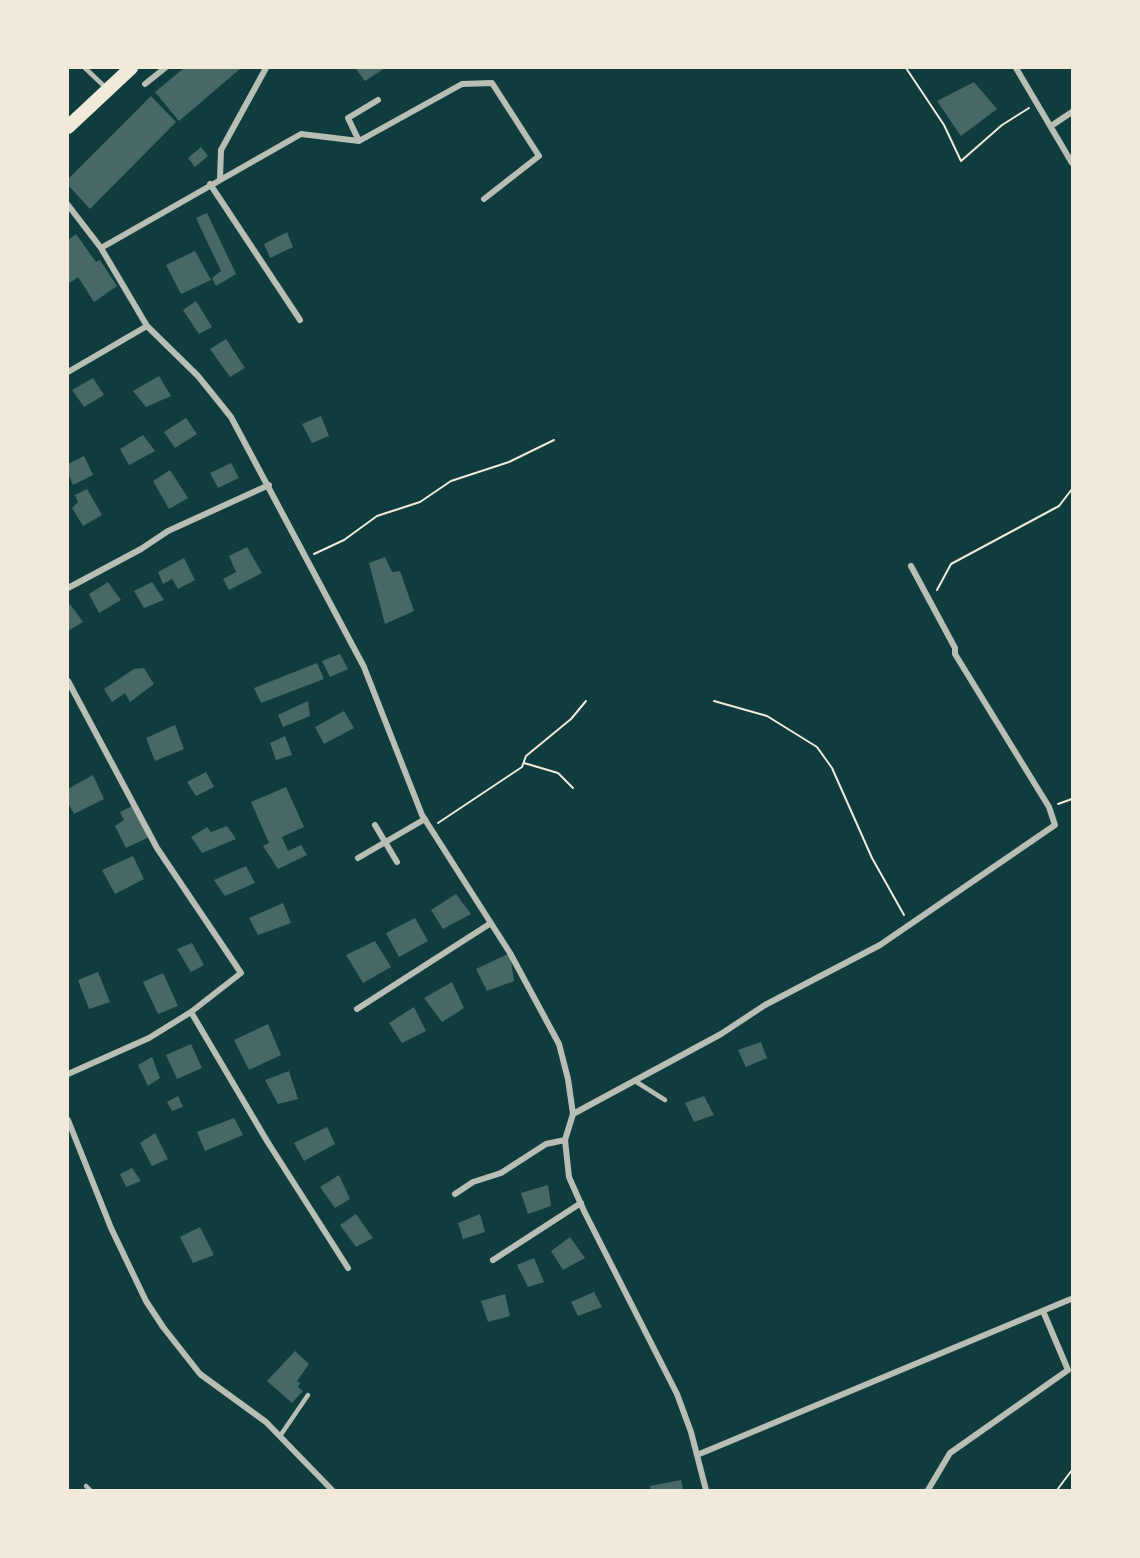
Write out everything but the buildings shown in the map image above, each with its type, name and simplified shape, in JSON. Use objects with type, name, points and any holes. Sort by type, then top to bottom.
[{"type":"main road","points":[[68,127],[131,68]]},
{"type":"street","points":[[145,84],[165,68]]},
{"type":"street","points":[[220,179],[221,150],[266,68]]},
{"type":"street","points":[[1016,68],[1072,163]]},
{"type":"street","points":[[101,248],[301,134],[359,141],[462,84],[492,83],[538,156],[484,200]]},
{"type":"street","points":[[359,141],[348,118],[378,100]]},
{"type":"street","points":[[1051,126],[1072,112]]},
{"type":"street","points":[[210,184],[300,320]]},
{"type":"street","points":[[68,205],[101,248],[147,327],[198,376],[231,417],[364,668],[425,819],[530,988],[559,1044],[568,1079],[573,1114],[565,1140],[570,1177],[677,1394],[706,1491]]},
{"type":"street","points":[[68,372],[147,327]]},
{"type":"street","points":[[68,588],[141,549],[168,531],[269,485]]},
{"type":"street","points":[[573,1114],[721,1034],[765,1005],[880,945],[1055,825],[1049,807],[955,654],[955,648],[911,566]]},
{"type":"street","points":[[68,681],[157,848],[241,973],[191,1012],[149,1038],[68,1074]]},
{"type":"street","points":[[358,858],[425,819]]},
{"type":"street","points":[[375,825],[387,841],[397,862]]},
{"type":"street","points":[[357,1009],[491,923]]},
{"type":"street","points":[[191,1012],[267,1141],[348,1268]]},
{"type":"street","points":[[68,1120],[111,1228],[146,1301],[163,1327],[200,1374],[256,1414],[332,1491]]},
{"type":"street","points":[[455,1194],[473,1182],[501,1173],[546,1144],[565,1140]]},
{"type":"street","points":[[493,1260],[581,1203]]},
{"type":"street","points":[[697,1455],[1071,1299]]},
{"type":"street","points":[[928,1491],[950,1453],[1068,1370],[1043,1311]]},
{"type":"lane","points":[[85,68],[107,89]]},
{"type":"lane","points":[[635,1081],[665,1100]]},
{"type":"lane","points":[[280,1436],[308,1395]]},
{"type":"path","points":[[906,68],[944,125],[961,161],[1002,125],[1029,108]]},
{"type":"path","points":[[307,557],[344,540],[377,516],[420,502],[452,481],[509,462],[554,440]]},
{"type":"path","points":[[930,600],[951,564],[1059,506],[1072,489]]},
{"type":"path","points":[[430,828],[522,767],[537,746],[571,719],[586,701]]},
{"type":"path","points":[[714,701],[767,716],[817,747],[832,768],[872,858],[910,926]]},
{"type":"path","points":[[524,763],[558,773],[573,788]]},
{"type":"path","points":[[1049,807],[1072,799]]},
{"type":"path","points":[[1057,1491],[1072,1470]]}]
